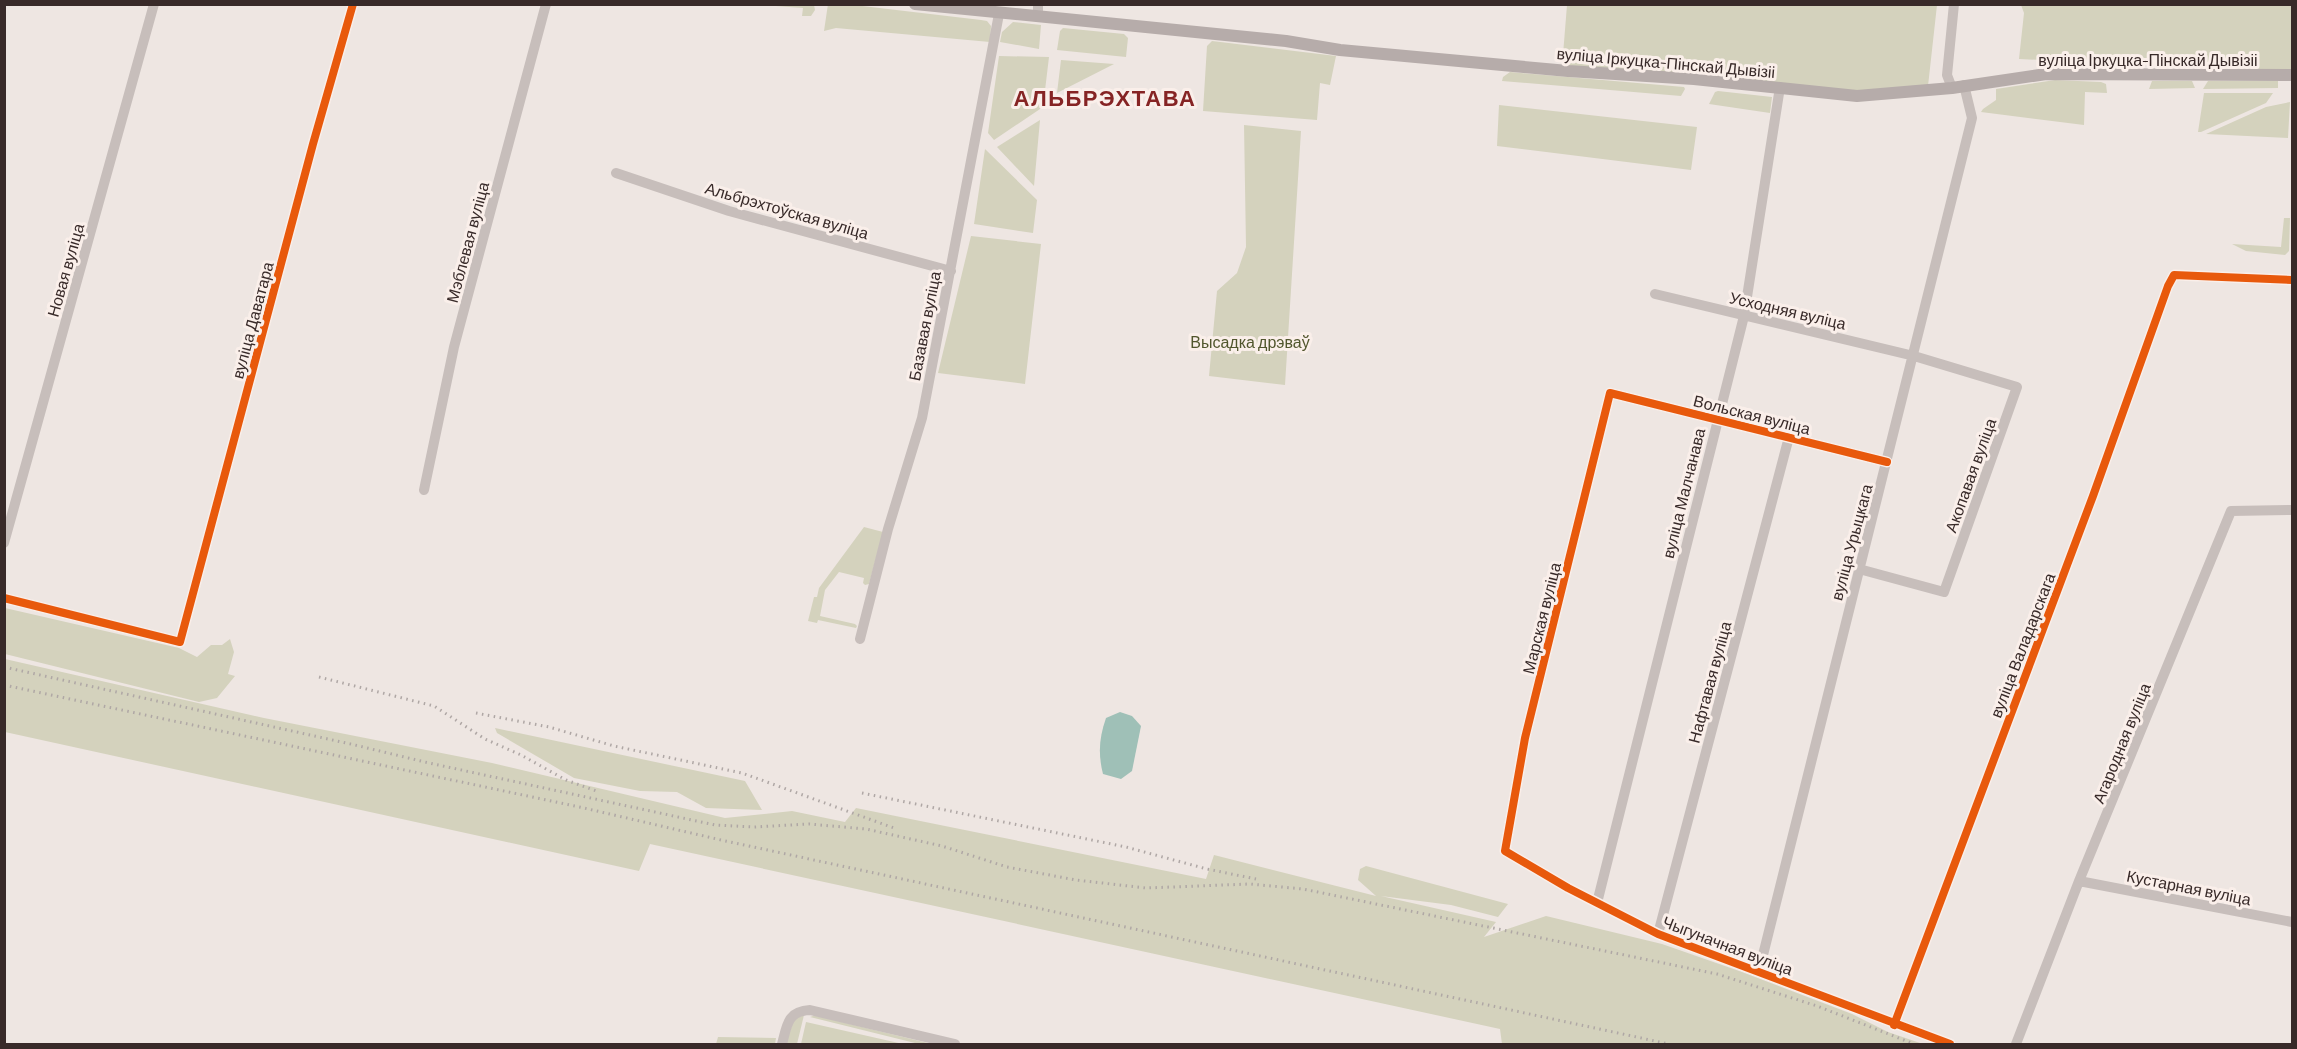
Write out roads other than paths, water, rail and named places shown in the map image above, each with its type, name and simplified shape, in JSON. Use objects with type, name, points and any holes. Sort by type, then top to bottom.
[{"type":"main road","name":"вуліца Іркуцка-Пінскай Дывізіі","points":[[915,4],[999,14],[1038,11],[1340,50],[1780,87],[1857,96],[2055,74],[2292,75]]},
{"type":"street","name":"Новая вуліца","points":[[4,543],[154,4]]},
{"type":"street","name":"вуліца Даватара","points":[[4,598],[180,642],[313,144],[353,4]]},
{"type":"street","name":"Мэблевая вуліца","points":[[424,490],[454,347],[546,4]]},
{"type":"street","name":"вуліца Урыцкага","points":[[1759,971],[1972,118],[1958,86],[1947,75],[1954,4]]},
{"type":"street","name":"Базавая вуліца","points":[[860,639],[888,529],[922,418],[999,14]]},
{"type":"street","name":"вуліца Малчанава","points":[[1597,903],[1744,316],[1780,87]]},
{"type":"street","name":"Альбрэхтоўская вуліца","points":[[616,173],[729,211],[951,271]]},
{"type":"street","name":"вуліца Валадарскага","points":[[1894,1024],[2088,507],[2168,286],[2174,275],[2292,280]]},
{"type":"street","name":"Усходняя вуліца","points":[[1655,294],[1914,356]]},
{"type":"street","name":"Акопавая вуліца","points":[[1859,569],[1944,592],[2017,387],[1914,356]]},
{"type":"street","name":"Вольская вуліца","points":[[1610,393],[1887,462]]},
{"type":"street","name":"Марская вуліца","points":[[1505,851],[1525,738],[1610,393]]},
{"type":"street","name":"Нафтавая вуліца","points":[[1658,934],[1789,437]]},
{"type":"street","name":"Агародная вуліца","points":[[2016,1044],[2079,881],[2231,511],[2292,510]]},
{"type":"street","name":"Чыгуначная вуліца","points":[[1505,851],[1597,903],[1658,934],[1950,1044]]},
{"type":"street","name":"Кустарная вуліца","points":[[2079,881],[2292,922]]},
{"type":"street","points":[[782,1044],[792,1016],[798,1011],[810,1010],[955,1044]]},
{"type":"water","points":[[1120,712],[1132,716],[1141,726],[1132,771],[1121,779],[1103,774],[1100,760],[1102,732],[1106,718]]},
{"type":"railway","points":[[4,667],[715,825],[754,827],[809,824],[866,829],[942,846],[1007,867],[1076,880],[1146,888],[1250,884],[1303,889],[1717,974],[1817,1006],[1914,1044]]},
{"type":"railway","points":[[319,677],[434,706],[485,739],[521,755],[566,780],[599,792]]},
{"type":"railway","points":[[4,685],[584,808],[721,840],[1669,1044]]},
{"type":"railway","points":[[476,713],[549,727],[614,746],[742,773],[894,828]]},
{"type":"railway","points":[[862,793],[1126,847],[1207,869],[1256,879]]},
{"type":"district","name":"АЛЬБРЭХТАВА","points":[[1105,97]]},
{"type":"park label","name":"Высадка дрэваў","points":[[1250,341]]}]
